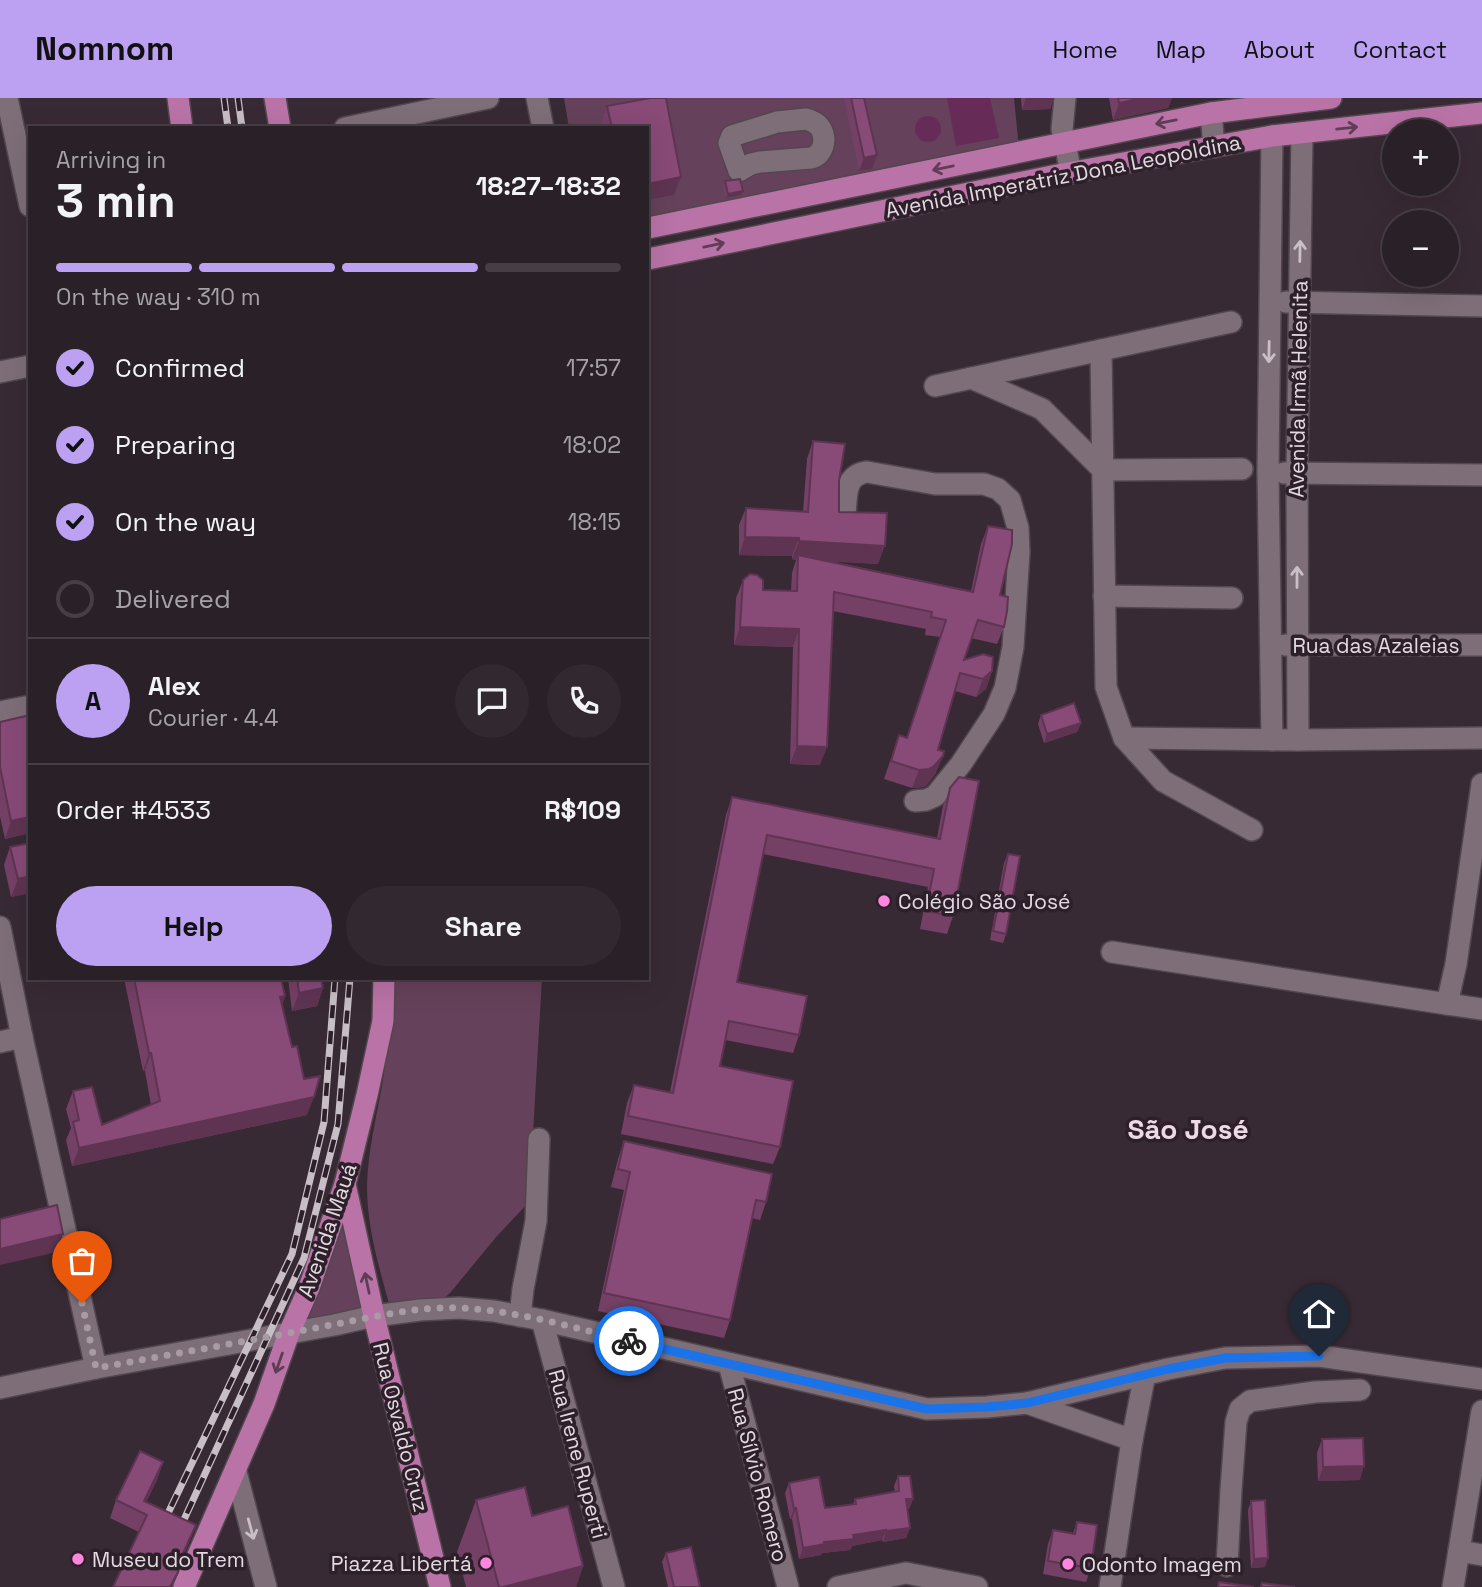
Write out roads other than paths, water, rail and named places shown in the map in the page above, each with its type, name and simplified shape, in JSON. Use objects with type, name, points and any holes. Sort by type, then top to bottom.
[{"type":"main road","points":[[178,98],[182,126]]},
{"type":"main road","points":[[275,98],[279,126]]},
{"type":"main road","name":"Avenida Imperatriz Dona Leopoldina","points":[[649,228],[1211,113],[1331,98]]},
{"type":"main road","name":"Avenida Imperatriz Dona Leopoldina","points":[[649,259],[1071,173],[1272,136],[1482,113]]},
{"type":"main road","points":[[867,184],[876,213]]},
{"type":"main road","name":"Avenida Mauá","points":[[184,1587],[236,1472],[277,1371],[345,1184],[383,1021],[383,980]]},
{"type":"main road","name":"Rua Osvaldo Cruz","points":[[345,1184],[440,1587]]},
{"type":"street","points":[[7,98],[28,197]]},
{"type":"street","points":[[355,126],[488,98]]},
{"type":"street","points":[[537,98],[543,126]]},
{"type":"street","points":[[1065,98],[1062,129],[1071,173]]},
{"type":"street","points":[[1211,113],[1214,147]]},
{"type":"street","name":"Avenida Irmã Helenita","points":[[1298,740],[1297,473],[1302,133]]},
{"type":"street","name":"Avenida Irmã Helenita","points":[[1272,136],[1268,472],[1272,740]]},
{"type":"street","points":[[748,206],[753,237]]},
{"type":"street","points":[[1270,302],[1482,306]]},
{"type":"street","points":[[935,386],[1231,322]]},
{"type":"street","points":[[1101,350],[1106,687],[1124,738],[1163,781],[1252,830]]},
{"type":"street","points":[[0,372],[28,366]]},
{"type":"street","points":[[971,378],[1042,409],[1103,470],[1242,469]]},
{"type":"street","points":[[845,514],[852,478],[858,473],[867,472],[935,484],[984,484],[998,489],[1010,500],[1015,513],[1019,552],[1013,647],[1005,688],[994,714],[961,764],[935,796],[915,801]]},
{"type":"street","points":[[1268,472],[1482,475]]},
{"type":"street","points":[[1104,596],[1232,598]]},
{"type":"street","name":"Rua das Azaleias","points":[[1271,645],[1482,645]]},
{"type":"street","points":[[1271,680],[1298,680]]},
{"type":"street","points":[[0,712],[28,706]]},
{"type":"street","points":[[1124,738],[1482,738]]},
{"type":"street","points":[[1447,1004],[1456,964],[1482,784]]},
{"type":"street","points":[[0,927],[96,1368]]},
{"type":"street","points":[[1112,952],[1482,1009]]},
{"type":"street","points":[[0,1042],[22,1037]]},
{"type":"street","points":[[520,1316],[536,1221],[539,1139]]},
{"type":"street","points":[[0,1388],[374,1316],[460,1308],[542,1320],[927,1409],[1027,1403],[1145,1374],[1225,1358],[1319,1356],[1482,1380]]},
{"type":"street","name":"Rua Irene Ruperti","points":[[542,1320],[614,1587]]},
{"type":"street","name":"Rua Sílvio Romero","points":[[729,1364],[788,1587]]},
{"type":"street","points":[[1110,1587],[1132,1440],[1145,1374]]},
{"type":"street","points":[[1227,1566],[1231,1490],[1240,1409],[1250,1401],[1315,1392],[1360,1390]]},
{"type":"street","points":[[1027,1403],[1132,1440]]},
{"type":"street","points":[[1453,1587],[1482,1411]]},
{"type":"street","points":[[236,1472],[266,1587]]},
{"type":"street","points":[[1459,1551],[1482,1555]]},
{"type":"street","points":[[838,1587],[906,1573],[977,1587]]},
{"type":"railway","points":[[224,98],[228,126]]},
{"type":"railway","points":[[238,98],[242,126]]},
{"type":"railway","points":[[160,1530],[292,1254],[324,1122],[335,980]]},
{"type":"railway","points":[[176,1537],[304,1258],[338,1124],[350,980]]},
{"type":"place","name":"Colégio São José","points":[[884,901]]},
{"type":"place","name":"Museu do Trem","points":[[78,1559]]},
{"type":"place","name":"Piazza Libertá","points":[[486,1563]]},
{"type":"place","name":"Odonto Imagem","points":[[1068,1564]]},
{"type":"district","name":"São José","points":[[1188,1129]]}]
